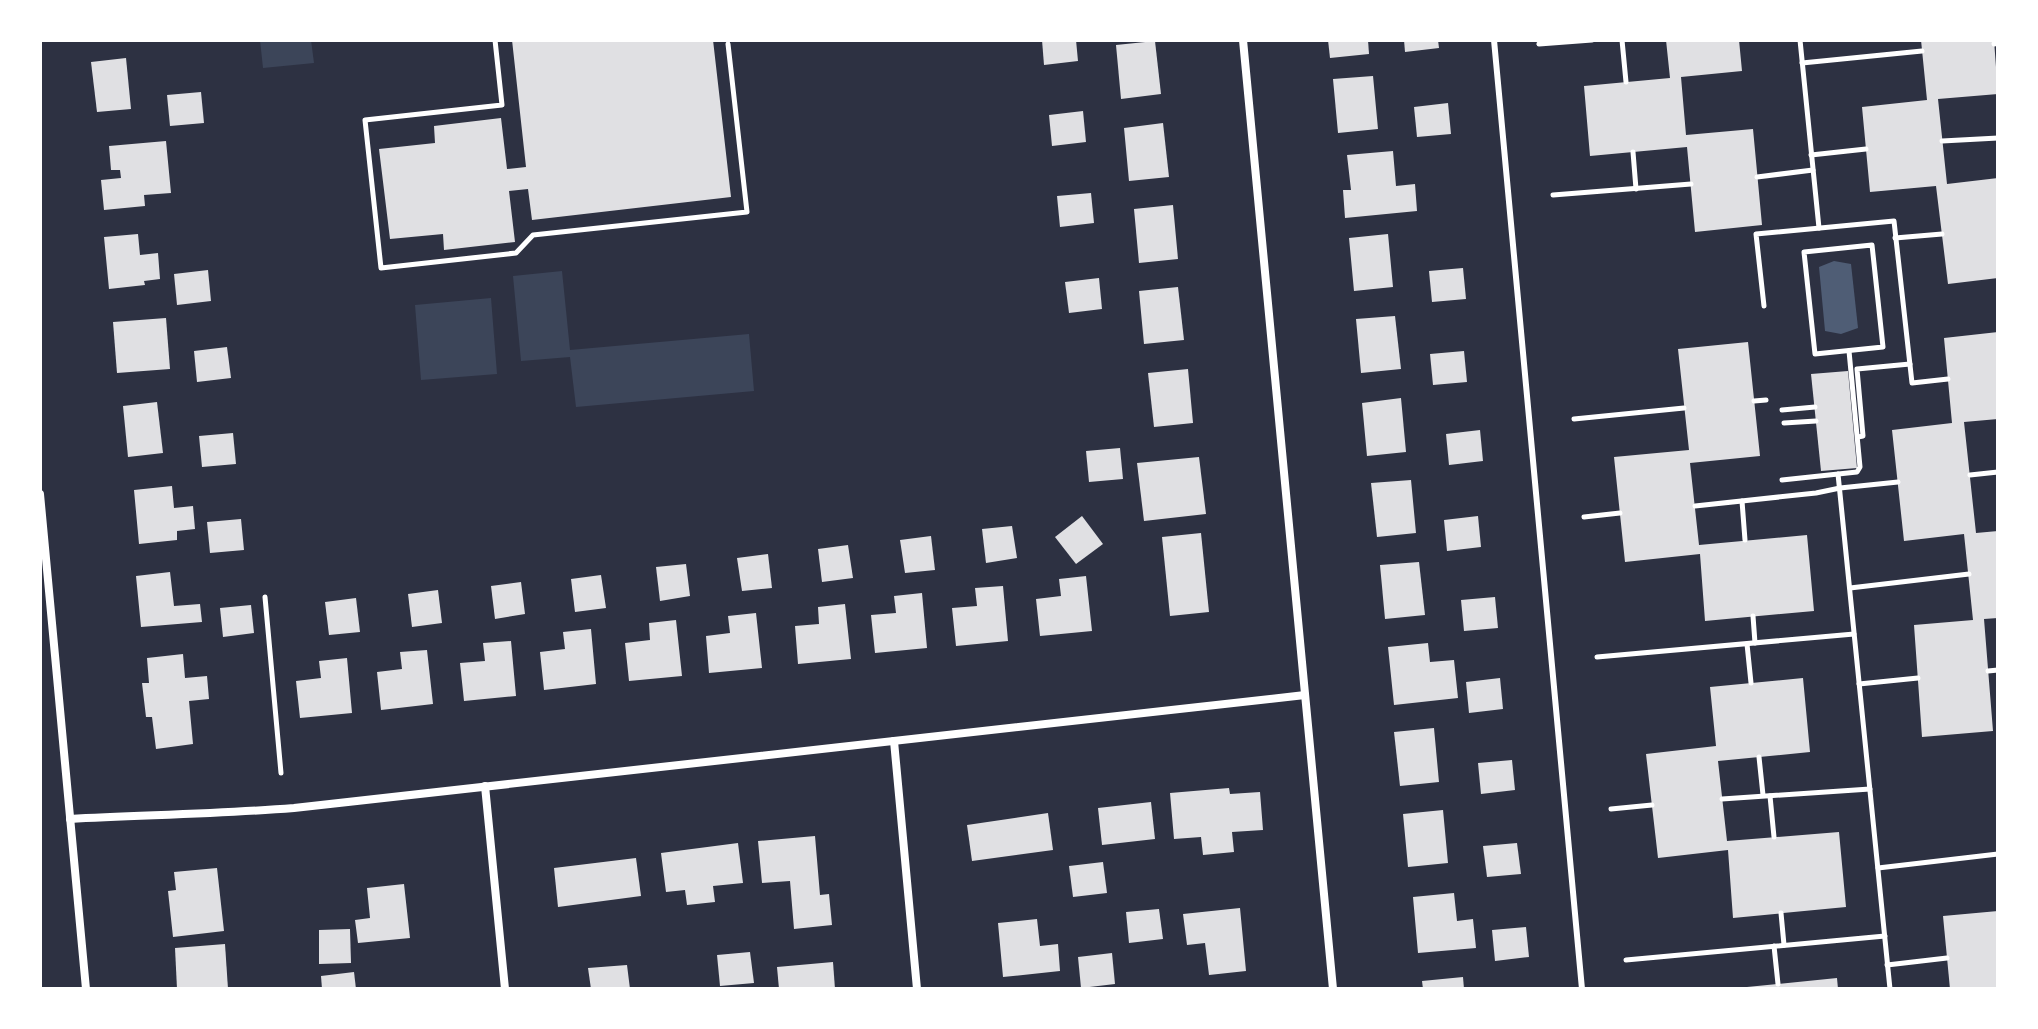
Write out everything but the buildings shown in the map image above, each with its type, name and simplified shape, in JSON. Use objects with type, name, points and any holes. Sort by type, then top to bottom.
[{"type":"street","points":[[1243,40],[1333,989]]},
{"type":"street","points":[[40,494],[86,989]]},
{"type":"street","points":[[70,819],[253,812],[1305,695]]},
{"type":"street","points":[[894,741],[917,989]]},
{"type":"street","points":[[485,786],[505,989]]},
{"type":"lane","points":[[1494,40],[1582,989]]},
{"type":"path","points":[[495,40],[502,105],[365,120],[381,268],[516,253],[533,235],[747,212],[728,44]]},
{"type":"path","points":[[1539,44],[1592,40]]},
{"type":"path","points":[[1622,40],[1626,82]]},
{"type":"path","points":[[1800,40],[1819,228]]},
{"type":"path","points":[[1802,63],[1922,51]]},
{"type":"path","points":[[1942,141],[1998,138]]},
{"type":"path","points":[[1811,155],[1866,149]]},
{"type":"path","points":[[1633,152],[1636,189]]},
{"type":"path","points":[[1757,177],[1813,170]]},
{"type":"path","points":[[1553,195],[1691,184]]},
{"type":"path","points":[[1764,306],[1756,234],[1894,221],[1912,383],[1948,379]]},
{"type":"path","points":[[1895,238],[1942,234]]},
{"type":"path","points":[[1872,245],[1883,347],[1849,351],[1815,354],[1804,252],[1872,245]]},
{"type":"path","points":[[1782,480],[1857,472],[1860,467],[1849,351]]},
{"type":"path","points":[[1858,437],[1863,436],[1857,369],[1910,364]]},
{"type":"path","points":[[1754,401],[1766,400]]},
{"type":"path","points":[[1782,410],[1814,407],[1815,421],[1784,423]]},
{"type":"path","points":[[1574,419],[1684,408]]},
{"type":"path","points":[[1970,475],[1998,472]]},
{"type":"path","points":[[1838,474],[1890,989]]},
{"type":"path","points":[[1695,506],[1898,482]]},
{"type":"path","points":[[1742,501],[1745,540]]},
{"type":"path","points":[[1584,517],[1620,513]]},
{"type":"path","points":[[1850,588],[1969,574]]},
{"type":"path","points":[[265,597],[281,773]]},
{"type":"path","points":[[1753,616],[1755,643]]},
{"type":"path","points":[[1597,657],[1854,634]]},
{"type":"path","points":[[1747,644],[1751,683]]},
{"type":"path","points":[[1988,671],[1998,670]]},
{"type":"path","points":[[1859,684],[1918,678]]},
{"type":"path","points":[[1759,757],[1774,837]]},
{"type":"path","points":[[1722,799],[1870,789]]},
{"type":"path","points":[[1611,809],[1652,805]]},
{"type":"path","points":[[1878,868],[1998,854]]},
{"type":"path","points":[[1781,913],[1784,945]]},
{"type":"path","points":[[1626,960],[1885,936]]},
{"type":"path","points":[[1774,946],[1778,984]]},
{"type":"path","points":[[1887,965],[1947,958]]},
{"type":"shaded area","points":[[260,40],[311,40],[314,63],[263,68]]},
{"type":"shaded area","points":[[1834,261],[1851,264],[1858,328],[1841,334],[1825,331],[1819,267]]},
{"type":"shaded area","points":[[562,271],[570,350],[749,334],[754,391],[576,407],[570,357],[521,361],[513,276]]},
{"type":"shaded area","points":[[491,298],[497,374],[421,380],[415,305]]}]
